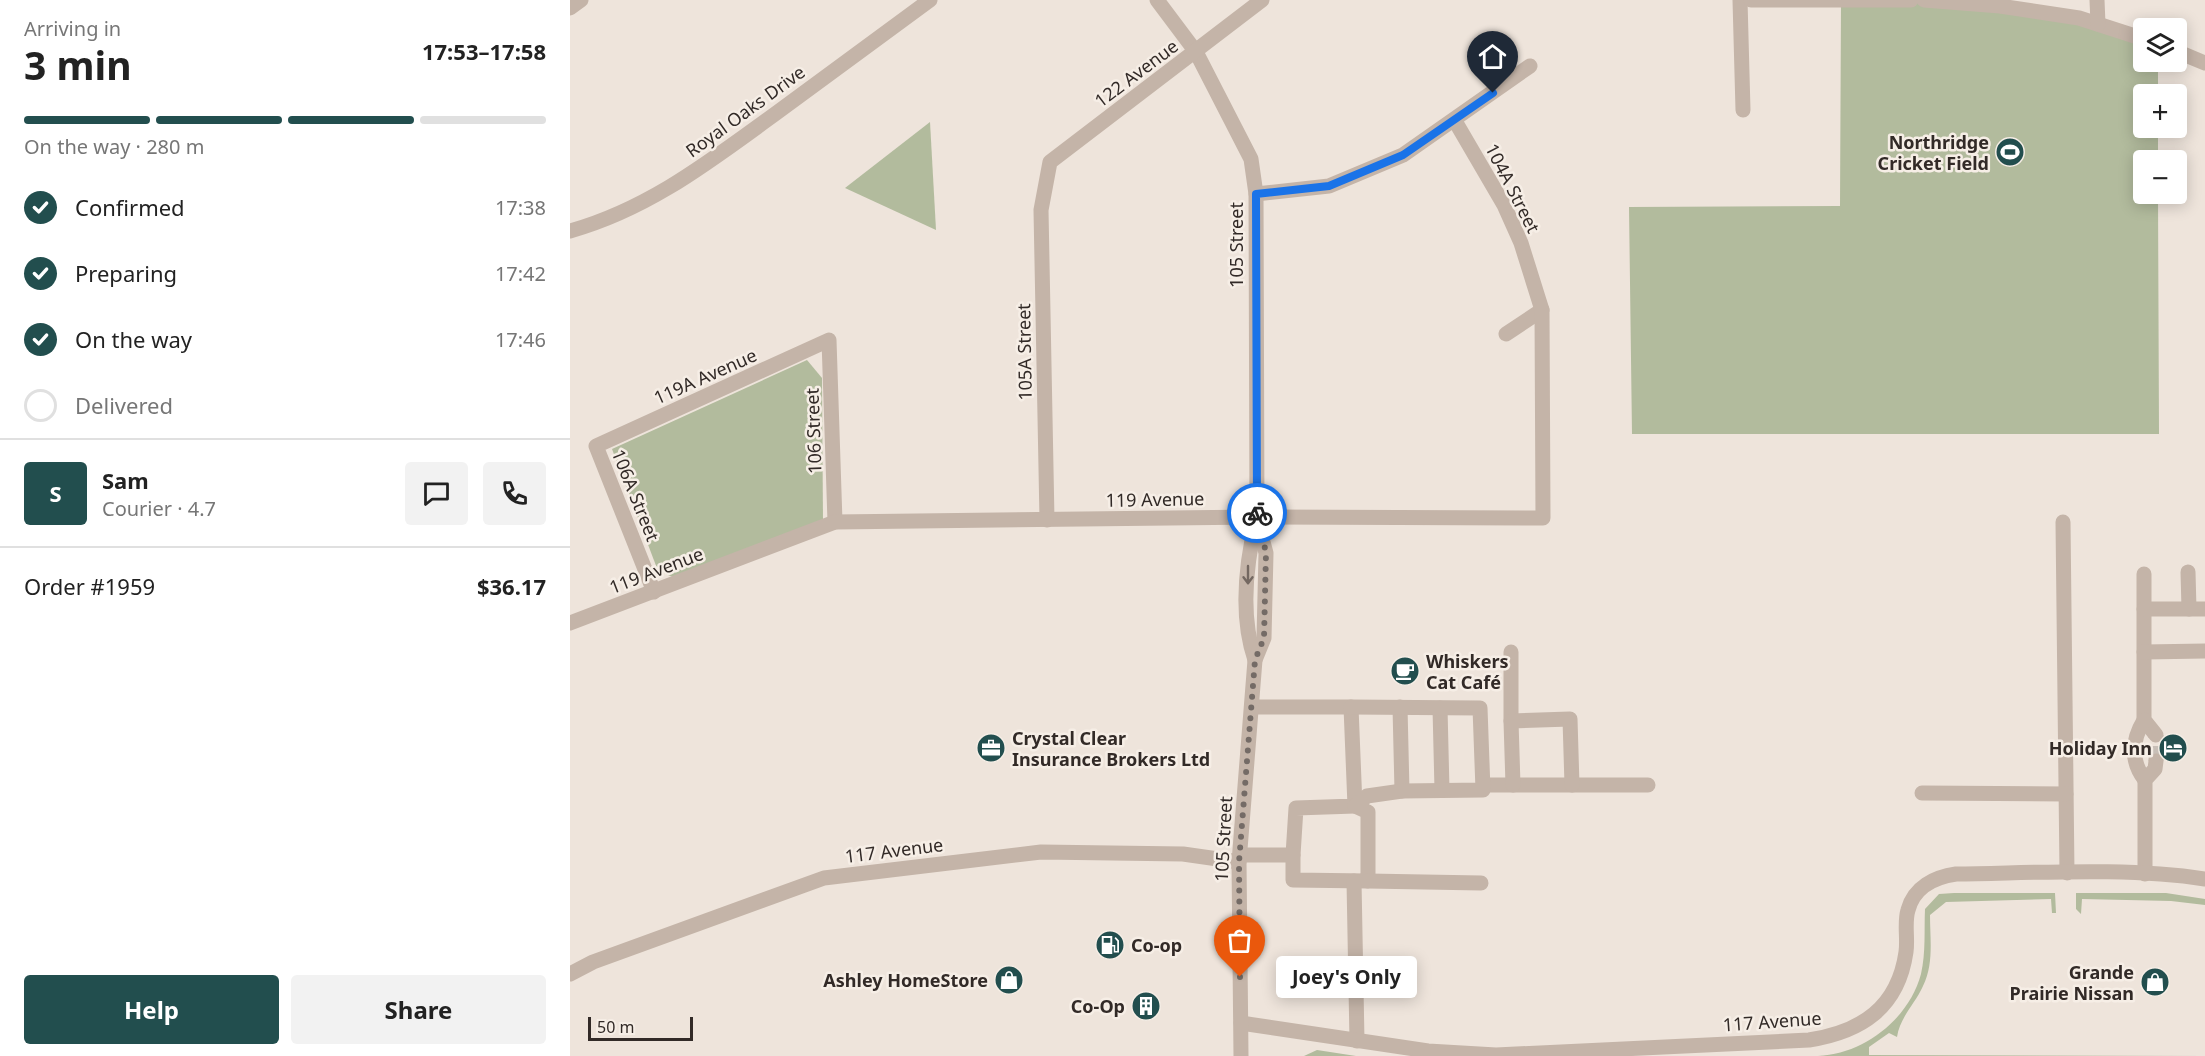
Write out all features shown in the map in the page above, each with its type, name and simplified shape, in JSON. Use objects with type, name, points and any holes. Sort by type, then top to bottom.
[{"type":"street","points":[[570,8],[581,0]]},
{"type":"street","name":"Royal Oaks Drive","points":[[570,231],[595,224],[639,205],[684,180],[930,0]]},
{"type":"street","name":"105 Street","points":[[1157,0],[1196,52],[1251,159],[1256,194],[1257,518],[1266,553],[1264,638],[1255,660],[1239,858],[1241,1056]]},
{"type":"street","name":"122 Avenue","points":[[1046,185],[1050,162],[1262,0]]},
{"type":"street","points":[[1740,0],[1743,110]]},
{"type":"street","points":[[1751,0],[1911,0]]},
{"type":"street","points":[[1924,0],[2000,6],[2098,24],[2133,35]]},
{"type":"street","points":[[2097,0],[2098,24]]},
{"type":"street","points":[[2187,56],[2205,63]]},
{"type":"street","points":[[1256,194],[1329,186],[1403,155],[1455,121],[1530,66]]},
{"type":"street","name":"104A Street","points":[[1455,121],[1504,205],[1521,243],[1542,310]]},
{"type":"street","name":"105A Street","points":[[1046,185],[1041,210],[1047,520]]},
{"type":"street","points":[[1506,334],[1542,310]]},
{"type":"street","name":"119 Avenue","points":[[570,623],[835,522],[1543,518],[1542,310]]},
{"type":"street","name":"119A Avenue","points":[[596,446],[830,340]]},
{"type":"street","name":"106 Street","points":[[830,340],[835,522]]},
{"type":"street","name":"106A Street","points":[[596,446],[654,592]]},
{"type":"street","points":[[2063,522],[2067,873]]},
{"type":"street","points":[[2188,572],[2188,609]]},
{"type":"street","points":[[2144,574],[2144,720],[2135,735],[2136,768],[2145,780],[2145,874]]},
{"type":"street","points":[[2144,609],[2205,609]]},
{"type":"street","points":[[2144,652],[2205,651]]},
{"type":"street","points":[[1511,652],[1513,785]]},
{"type":"street","points":[[1252,707],[1480,708],[1483,790],[1402,791],[1367,796],[1355,806]]},
{"type":"street","points":[[1351,707],[1355,806]]},
{"type":"street","points":[[1400,707],[1402,791]]},
{"type":"street","points":[[1440,708],[1442,790]]},
{"type":"street","points":[[1511,721],[1570,719],[1572,785]]},
{"type":"street","points":[[2144,720],[2156,735]]},
{"type":"street","points":[[2145,780],[2155,769],[2156,761]]},
{"type":"street","points":[[1483,786],[1648,785]]},
{"type":"street","points":[[1922,793],[2066,794]]},
{"type":"street","points":[[1357,1041],[1361,881],[1368,812],[1355,806],[1296,808],[1293,880],[1361,881],[1481,883]]},
{"type":"street","name":"117 Avenue","points":[[570,974],[593,962],[824,878],[1041,852],[1183,854],[1239,858],[1293,855]]},
{"type":"street","name":"117 Avenue","points":[[1241,1023],[1428,1051],[1496,1055],[1829,1037],[1862,1025],[1875,1015],[1894,990],[1906,952],[1908,910],[1923,886],[1938,877],[1956,874],[2067,873],[2145,874],[2205,879]]},
{"type":"green space","points":[[1924,0],[2000,6],[2133,37],[2133,72],[2158,72],[2158,84],[2133,84],[2133,138],[2158,138],[2158,150],[2133,150],[2133,204],[2158,204],[2159,434],[1632,434],[1629,207],[1840,206],[1841,2]]},
{"type":"green space","points":[[930,122],[936,230],[845,188]]},
{"type":"green space","points":[[807,360],[822,378],[823,522],[673,577],[658,571],[612,449]]},
{"type":"green space","points":[[2055,893],[2056,913],[2052,913],[2051,899],[1946,902],[1930,915],[1929,969],[1920,993],[1904,1017],[1897,1037],[1889,1033],[1869,1047],[1869,1055],[2205,1056],[1818,1056],[1852,1049],[1868,1041],[1882,1031],[1906,1006],[1915,990],[1923,966],[1925,909],[1939,894]]},
{"type":"green space","points":[[2076,893],[2166,893],[2205,899],[2205,905],[2171,901],[2082,899],[2081,914],[2076,909]]},
{"type":"green space","points":[[1317,1050],[1356,1056],[1304,1056]]},
{"type":"tunnel","points":[[2156,735],[2156,761]]},
{"type":"way so far","points":[[1240,977],[1239,862],[1255,660],[1264,638],[1266,553],[1257,513]]},
{"type":"place","name":"Northridge Cricket Field","points":[[2010,152]]},
{"type":"place","name":"Whiskers Cat Café","points":[[1405,671]]},
{"type":"place","name":"Crystal Clear Insurance Brokers Ltd","points":[[991,748]]},
{"type":"place","name":"Holiday Inn","points":[[2173,748]]},
{"type":"place","name":"Co-op","points":[[1110,945]]},
{"type":"place","name":"Joey's Only","points":[[1240,977]]},
{"type":"place","name":"Ashley HomeStore","points":[[1009,980]]},
{"type":"place","name":"Grande Prairie Nissan","points":[[2155,982]]},
{"type":"place","name":"Co-Op","points":[[1146,1006]]},
{"type":"route","points":[[1257,513],[1256,194],[1329,186],[1403,155],[1493,93]]}]
